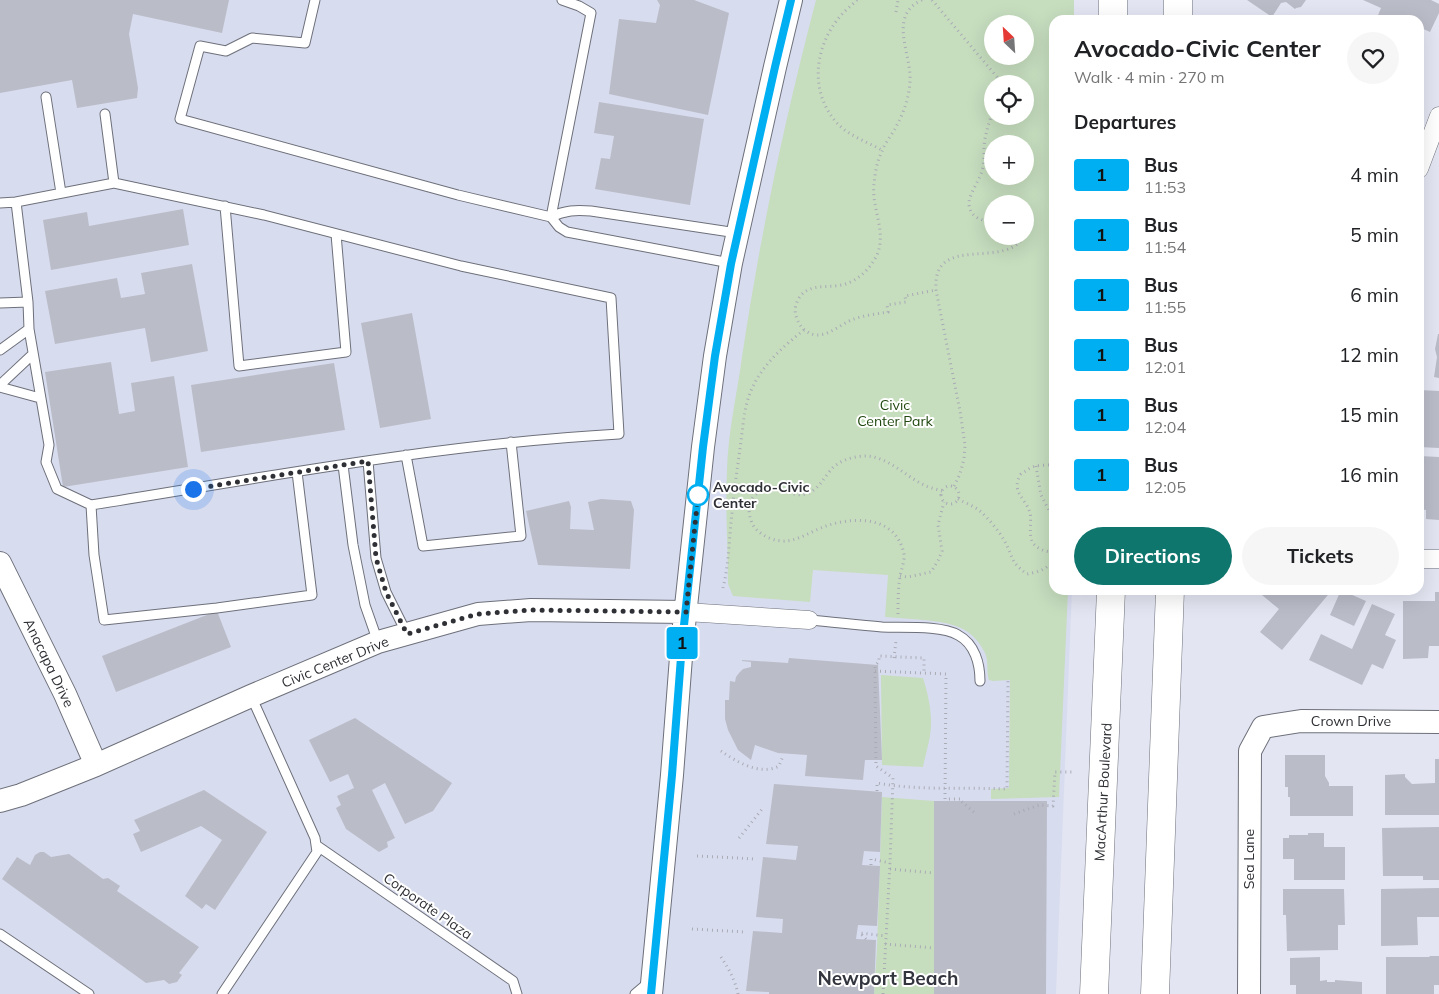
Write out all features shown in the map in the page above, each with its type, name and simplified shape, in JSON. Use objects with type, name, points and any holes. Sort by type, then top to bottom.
[{"type":"main road","points":[[1113,0],[1113,15]]},
{"type":"main road","points":[[1178,0],[1178,15]]},
{"type":"main road","name":"MacArthur Boulevard","points":[[1094,994],[1111,595]]},
{"type":"main road","points":[[1155,994],[1170,595]]},
{"type":"street","points":[[652,987],[682,644],[704,438],[715,356],[731,264],[791,0]]},
{"type":"street","points":[[1424,156],[1439,116]]},
{"type":"street","points":[[1424,559],[1439,559]]},
{"type":"street","name":"Anacapa Drive","points":[[0,563],[65,694],[96,765]]},
{"type":"street","name":"Civic Center Drive","points":[[0,801],[96,765],[378,642],[478,614],[531,610],[686,612],[808,620]]},
{"type":"street","name":"Crown Drive","points":[[1263,727],[1301,721],[1439,722]]},
{"type":"street","name":"Sea Lane","points":[[1249,994],[1250,752],[1263,727]]},
{"type":"lane","points":[[315,0],[305,43],[252,38],[226,51],[200,46],[180,119],[458,195],[551,216],[573,209],[738,233]]},
{"type":"lane","points":[[562,0],[591,12],[551,216],[559,227],[567,232],[731,264]]},
{"type":"lane","points":[[46,97],[61,193]]},
{"type":"lane","points":[[105,114],[114,182]]},
{"type":"lane","points":[[0,203],[16,202],[114,182],[225,206],[461,266],[611,298],[619,434],[511,442],[406,455],[91,506],[57,489],[46,462],[48,445],[29,330],[28,302],[16,202]]},
{"type":"lane","points":[[225,206],[239,366],[346,352],[336,234]]},
{"type":"lane","points":[[0,303],[28,302]]},
{"type":"lane","points":[[0,350],[29,330]]},
{"type":"lane","points":[[33,354],[0,386],[40,398]]},
{"type":"lane","points":[[406,455],[423,546],[521,536],[511,442]]},
{"type":"lane","points":[[368,461],[376,558],[386,592],[407,634]]},
{"type":"lane","points":[[343,465],[353,545],[365,605],[378,642]]},
{"type":"lane","points":[[91,506],[94,555],[104,620],[209,609],[312,594],[297,472]]},
{"type":"lane","points":[[808,620],[941,630],[958,634],[969,644],[978,659],[980,681]]},
{"type":"lane","points":[[222,994],[317,852],[315,838],[251,696]]},
{"type":"lane","name":"Corporate Plaza","points":[[316,845],[513,982],[517,994]]},
{"type":"lane","points":[[0,934],[89,994]]},
{"type":"lane","points":[[635,994],[652,987]]},
{"type":"path","points":[[857,0],[838,19],[825,40],[819,58],[818,82],[827,108],[836,122],[845,130],[882,150]]},
{"type":"path","points":[[896,12],[898,0]]},
{"type":"path","points":[[922,0],[915,3],[905,15],[903,23],[904,40],[910,81],[906,104],[897,125],[882,150],[877,166],[874,198],[880,246],[876,257],[865,272],[849,283],[833,287],[816,287],[809,289],[801,295],[797,302],[796,318],[804,330],[814,335],[826,334],[854,319],[888,312],[887,305],[906,302],[905,296],[936,290]]},
{"type":"path","points":[[933,1],[996,75]]},
{"type":"path","points":[[984,220],[975,217],[969,203],[970,196],[981,175],[984,164],[985,137],[988,125]]},
{"type":"path","points":[[954,486],[960,474],[966,445],[936,290],[938,274],[946,262],[961,255],[986,254],[1005,250],[1016,245]]},
{"type":"path","points":[[723,588],[726,576],[732,503],[749,396],[758,379],[777,353],[804,330]]},
{"type":"path","points":[[898,615],[900,576],[904,557],[901,546],[890,530],[881,524],[866,520],[842,522],[827,525],[788,541],[778,540],[755,529],[751,521],[749,504],[757,494],[766,489],[775,488],[795,494],[808,493],[821,484],[838,464],[859,456],[870,456],[886,461],[924,485],[942,492]]},
{"type":"path","points":[[1049,465],[1036,466],[1021,474],[1018,478],[1017,488],[1020,497],[1030,511],[1032,542],[1038,549],[1049,552]]},
{"type":"path","points":[[1036,466],[1041,494],[1049,510]]},
{"type":"path","points":[[900,576],[908,577],[931,572],[939,559],[942,551],[938,525],[944,502],[942,492],[948,486],[954,486],[960,493],[958,500],[952,504],[944,502]]},
{"type":"path","points":[[958,500],[978,510],[990,522],[1004,541],[1012,560],[1027,574],[1040,571],[1049,565]]},
{"type":"path","points":[[732,503],[749,504]]},
{"type":"path","points":[[894,658],[896,640]]},
{"type":"path","points":[[883,994],[893,778],[876,766],[875,666],[879,656],[924,658],[924,674]]},
{"type":"path","points":[[875,671],[946,674],[945,799],[961,799],[975,813]]},
{"type":"path","points":[[877,791],[877,783],[892,786],[945,789],[1007,788],[1008,681]]},
{"type":"path","points":[[721,751],[731,758],[761,770],[772,770],[779,766],[783,756]]},
{"type":"path","points":[[1014,814],[1039,805],[1053,806],[1055,772],[1074,772]]},
{"type":"path","points":[[740,838],[763,808]]},
{"type":"path","points":[[697,856],[755,859]]},
{"type":"path","points":[[871,865],[871,858],[890,863]]},
{"type":"path","points":[[890,869],[934,873]]},
{"type":"path","points":[[692,929],[745,932]]},
{"type":"path","points":[[866,939],[860,933],[886,936]]},
{"type":"path","points":[[885,944],[934,948]]},
{"type":"path","points":[[721,957],[734,978],[738,994]]},
{"type":"shaded area","points":[[0,0],[1068,0],[1058,15],[1049,15],[1049,595],[1072,595],[1056,994],[0,994]]},
{"type":"green space","name":"Civic Center Park","points":[[816,0],[1074,0],[1074,15],[1049,15],[1049,595],[1068,595],[1059,797],[991,799],[991,789],[1009,788],[1010,680],[989,680],[985,653],[980,644],[967,631],[934,621],[885,617],[888,575],[813,570],[810,602],[733,596],[728,584],[726,484],[728,456],[749,312],[765,222]]},
{"type":"green space","points":[[881,675],[923,678],[929,699],[931,721],[930,736],[923,767],[882,765]]},
{"type":"green space","points":[[882,797],[934,801],[934,994],[874,994]]},
{"type":"building","points":[[0,0],[229,0],[222,33],[133,14],[129,34],[138,88],[137,98],[77,108],[72,80],[0,93]]},
{"type":"building","points":[[657,0],[694,0],[729,13],[708,115],[609,94],[619,19],[656,23],[660,5]]},
{"type":"building","points":[[1247,0],[1306,0],[1301,7],[1295,9],[1286,2],[1281,3],[1273,15],[1269,15]]},
{"type":"building","points":[[1363,0],[1431,0],[1439,4],[1439,13],[1430,32],[1424,29],[1424,15],[1378,15],[1381,8]]},
{"type":"building","points":[[599,102],[704,119],[690,205],[595,189],[601,158],[610,159],[614,136],[594,133]]},
{"type":"building","points":[[183,209],[189,245],[51,270],[43,220],[87,212],[89,226]]},
{"type":"building","points":[[192,264],[208,351],[151,362],[145,328],[55,344],[45,291],[117,278],[121,298],[145,294],[141,273]]},
{"type":"building","points":[[412,313],[431,419],[380,428],[361,323]]},
{"type":"building","points":[[1438,334],[1439,378],[1434,377],[1437,357],[1435,349]]},
{"type":"building","points":[[111,362],[119,414],[135,411],[131,383],[174,376],[188,467],[63,487],[45,372]]},
{"type":"building","points":[[334,363],[345,430],[201,452],[191,385]]},
{"type":"building","points":[[1424,390],[1439,391],[1439,448],[1424,447]]},
{"type":"building","points":[[1424,456],[1439,457],[1439,520],[1426,519],[1426,510],[1424,510]]},
{"type":"building","points":[[601,499],[631,501],[634,510],[630,569],[538,565],[526,511],[569,501],[571,507],[570,529],[594,530],[588,502]]},
{"type":"building","points":[[1435,592],[1439,592],[1439,646],[1429,646],[1428,658],[1403,659],[1403,601],[1435,601]]},
{"type":"building","points":[[1262,595],[1328,595],[1282,650],[1260,632],[1279,609]]},
{"type":"building","points":[[1339,595],[1352,595],[1366,601],[1354,626],[1330,615]]},
{"type":"building","points":[[1372,604],[1395,614],[1385,635],[1396,640],[1383,669],[1372,664],[1362,685],[1309,660],[1321,634],[1352,649]]},
{"type":"building","points":[[217,611],[231,647],[116,692],[102,656]]},
{"type":"building","points":[[789,658],[878,665],[882,760],[865,760],[863,780],[805,776],[807,755],[778,753],[755,745],[751,760],[738,750],[725,719],[725,700],[729,700],[730,681],[735,682],[736,677],[743,669],[751,667],[751,662],[742,660],[788,663]]},
{"type":"building","points":[[355,718],[452,783],[433,811],[405,824],[385,783],[372,790],[395,838],[387,842],[388,847],[379,852],[346,829],[336,808],[341,805],[337,796],[354,788],[348,774],[330,782],[309,740]]},
{"type":"building","points":[[1285,755],[1325,755],[1325,776],[1329,786],[1353,786],[1353,816],[1290,816],[1290,797],[1288,797],[1288,787],[1285,787]]},
{"type":"building","points":[[1435,759],[1439,759],[1439,815],[1385,815],[1385,775],[1405,774],[1405,777],[1412,784],[1435,783]]},
{"type":"building","points":[[774,784],[882,792],[880,852],[864,851],[862,865],[880,866],[877,926],[858,925],[856,939],[876,940],[874,994],[769,994],[769,992],[746,991],[753,931],[782,933],[783,919],[756,917],[763,857],[796,860],[798,846],[766,844]]},
{"type":"building","points":[[204,790],[267,832],[215,910],[206,904],[202,909],[185,896],[222,840],[201,826],[141,852],[133,834],[140,831],[134,820]]},
{"type":"building","points":[[934,801],[1047,801],[1046,994],[934,994]]},
{"type":"building","points":[[1439,827],[1439,880],[1423,880],[1423,876],[1383,876],[1382,828]]},
{"type":"building","points":[[1308,833],[1324,833],[1324,847],[1345,847],[1345,880],[1294,880],[1294,859],[1283,859],[1283,838],[1289,838],[1289,835],[1308,835]]},
{"type":"building","points":[[44,852],[51,857],[69,854],[103,879],[108,878],[120,886],[117,891],[199,947],[179,973],[182,975],[177,982],[169,984],[164,980],[146,983],[2,879],[17,857],[30,865],[35,855]]},
{"type":"building","points":[[1439,888],[1439,917],[1417,917],[1418,945],[1381,946],[1381,889]]},
{"type":"building","points":[[1283,889],[1344,889],[1345,925],[1338,925],[1338,950],[1287,951],[1286,915],[1283,915]]},
{"type":"building","points":[[1439,956],[1439,985],[1434,985],[1434,994],[1386,994],[1386,957]]},
{"type":"building","points":[[1320,957],[1320,981],[1362,982],[1362,994],[1296,994],[1296,985],[1290,985],[1290,958]]},
{"type":"bus line","name":"1","points":[[651,994],[672,775],[682,644],[703,447],[715,356],[731,264],[791,0]]},
{"type":"place","name":"Avocado-Civic Center","points":[[698,495]]},
{"type":"district","name":"Newport Beach","points":[[888,978]]},
{"type":"route","points":[[193,489],[368,461],[376,558],[386,592],[407,634],[478,614],[531,610],[686,612],[699,486],[698,495]]}]
